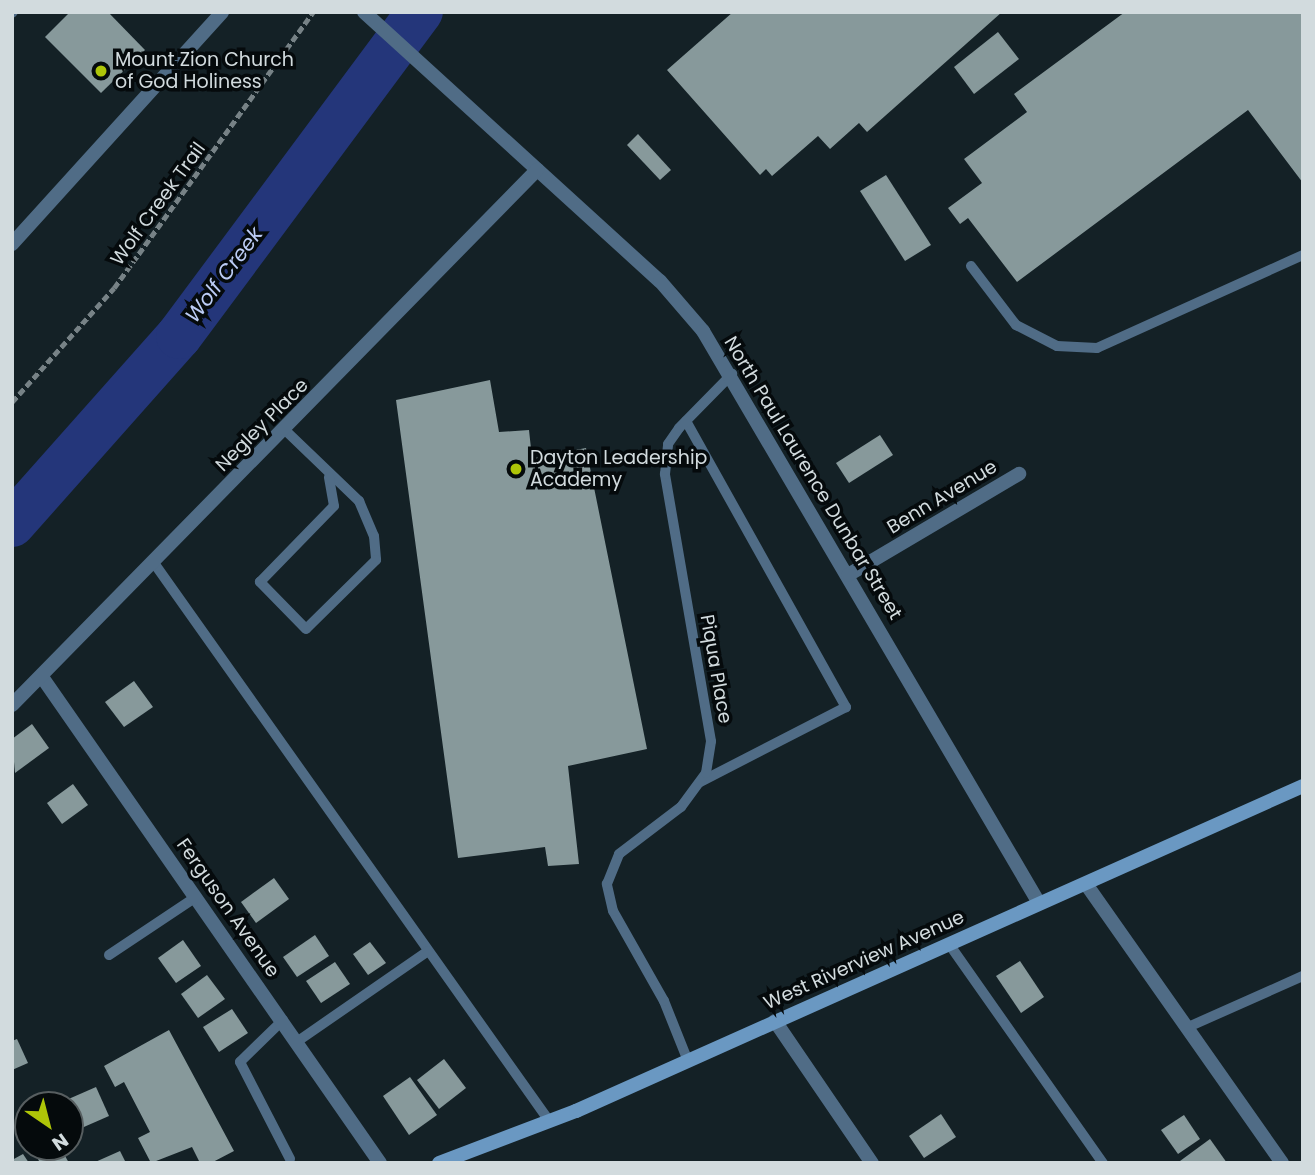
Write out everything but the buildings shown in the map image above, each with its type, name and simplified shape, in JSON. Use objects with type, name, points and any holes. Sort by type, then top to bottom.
[{"type":"street","points":[[12,244],[222,12]]},
{"type":"street","name":"North Paul Laurence Dunbar Street","points":[[364,12],[660,281],[732,374],[1039,903]]},
{"type":"street","name":"Negley Place","points":[[12,705],[285,430],[537,170]]},
{"type":"street","name":"Benn Avenue","points":[[848,575],[1019,474]]},
{"type":"street","name":"Ferguson Avenue","points":[[42,677],[299,1041],[380,1163]]},
{"type":"street","name":"West Riverview Avenue","points":[[439,1163],[550,1122],[1303,786]]},
{"type":"street","points":[[1086,884],[1282,1163]]},
{"type":"street","points":[[775,1021],[872,1163]]},
{"type":"lane","points":[[971,265],[1016,325],[1057,346],[1097,348],[1303,255]]},
{"type":"lane","name":"Piqua Place","points":[[688,1061],[664,1001],[613,911],[607,884],[619,854],[681,807],[698,784],[711,741],[665,474],[668,444],[686,421],[732,374]]},
{"type":"lane","points":[[686,421],[846,707],[698,784]]},
{"type":"lane","points":[[285,430],[329,477],[359,502],[376,560],[306,629],[260,582],[334,506],[329,477]]},
{"type":"lane","points":[[154,563],[550,1122]]},
{"type":"lane","points":[[109,955],[196,897]]},
{"type":"lane","points":[[949,944],[1103,1163]]},
{"type":"lane","points":[[299,1041],[428,951]]},
{"type":"lane","points":[[1186,1028],[1303,976]]},
{"type":"lane","points":[[284,1020],[240,1062],[290,1159]]},
{"type":"path","name":"Wolf Creek Trail","points":[[12,402],[114,288],[313,12]]},
{"type":"waterway","name":"Wolf Creek","points":[[12,524],[179,336],[420,12]]},
{"type":"place","name":"Mount Zion Church of God Holiness","points":[[101,71]]},
{"type":"place","name":"Dayton Leadership Academy","points":[[516,469]]}]
